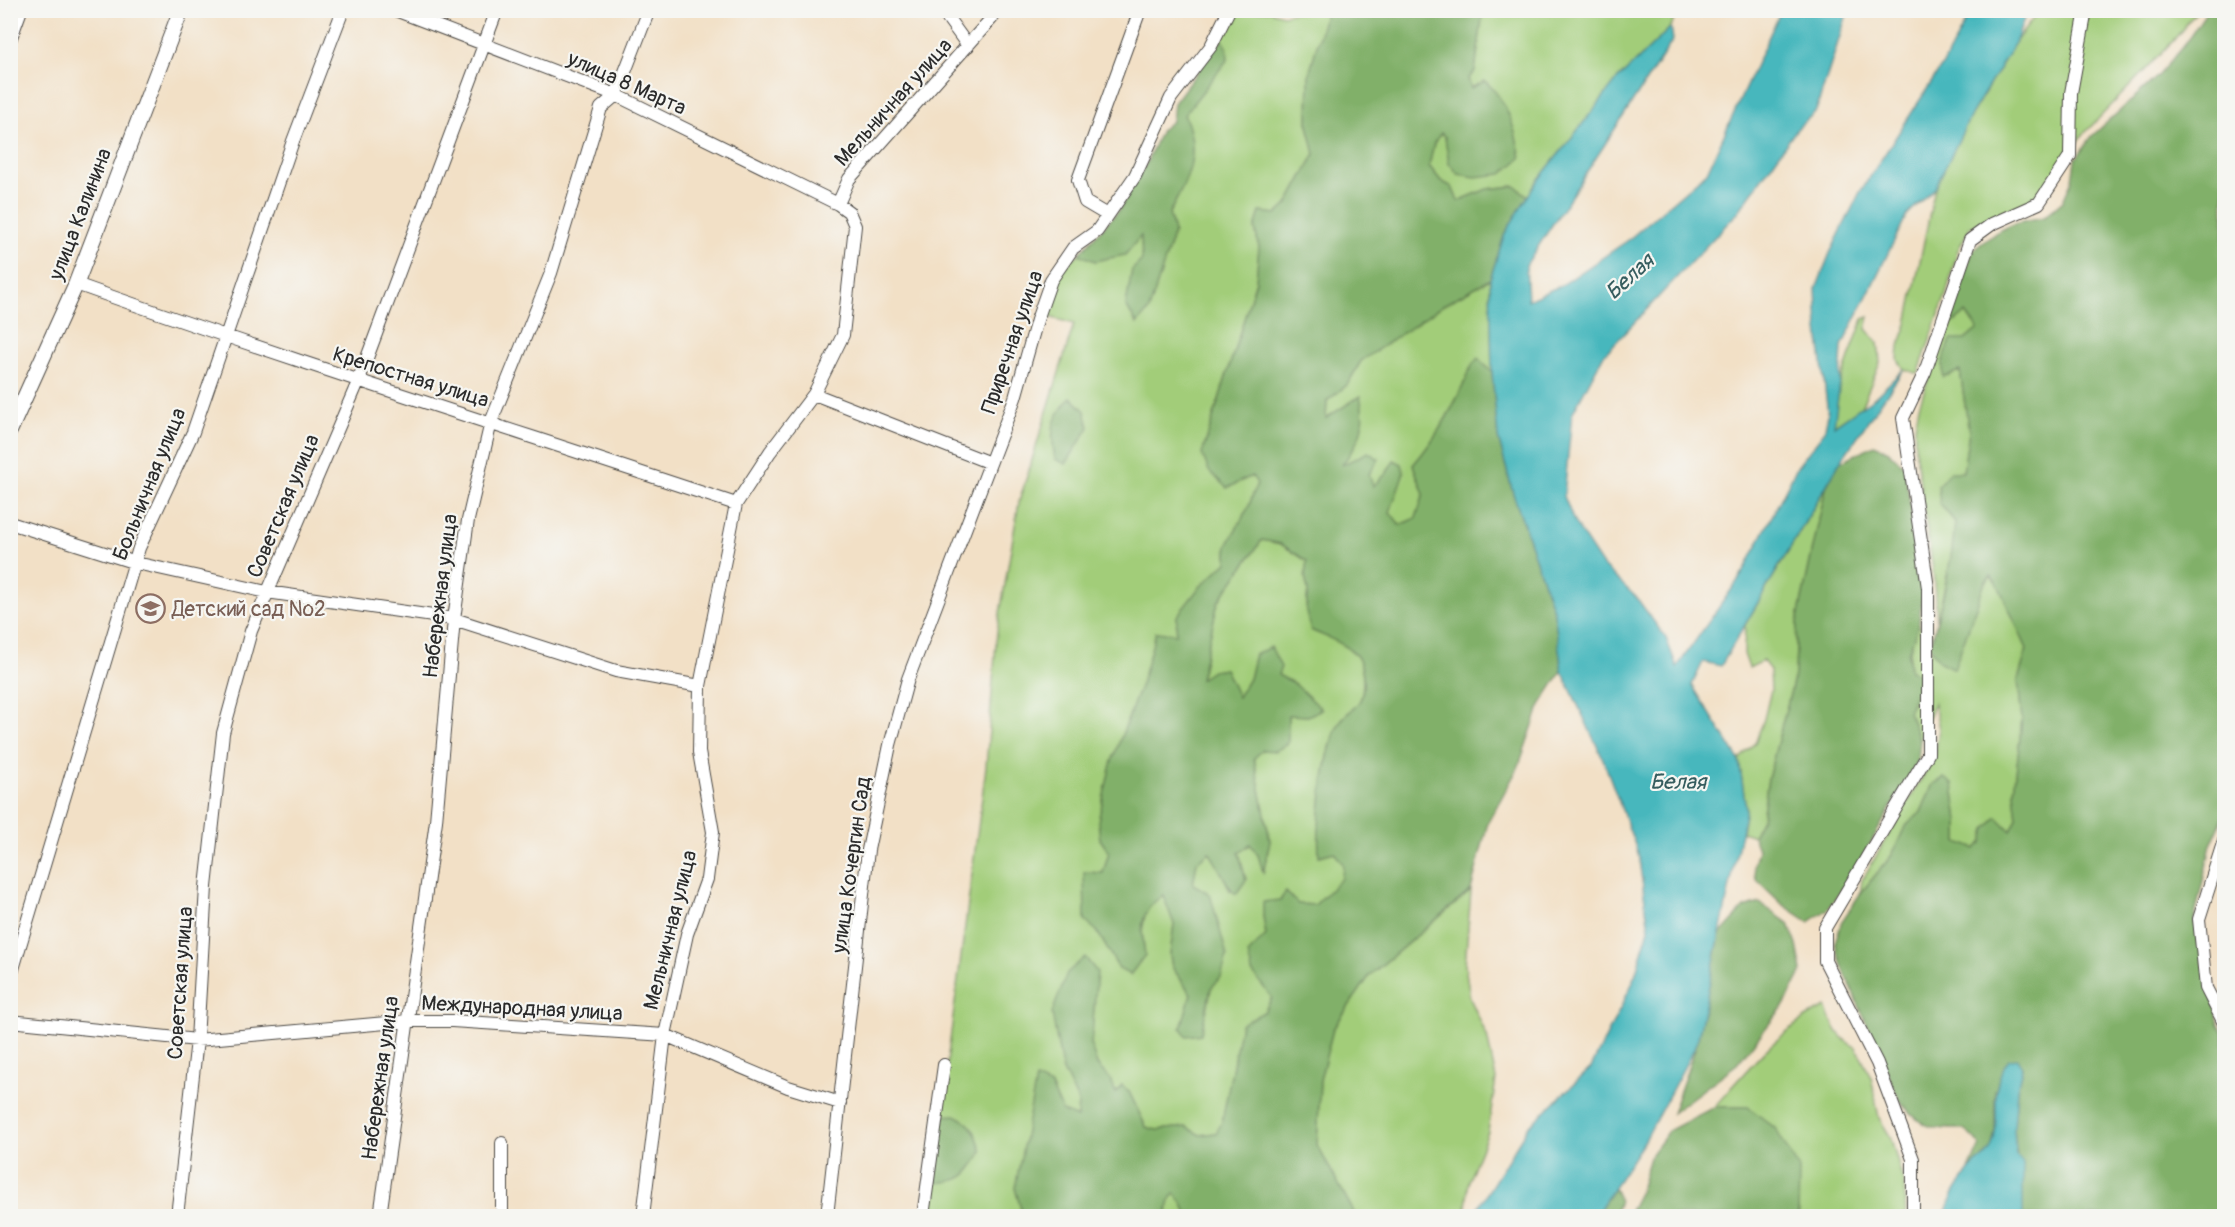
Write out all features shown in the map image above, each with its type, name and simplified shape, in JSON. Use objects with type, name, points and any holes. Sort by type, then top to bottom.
[{"type":"street","points":[[10,40],[21,10]]},
{"type":"street","name":"улица Калинина","points":[[10,430],[76,284],[181,10]]},
{"type":"street","name":"Больничная улица","points":[[10,979],[139,548],[193,432],[294,141],[343,10]]},
{"type":"street","name":"улица 8 Марта","points":[[395,10],[616,95],[838,204]]},
{"type":"street","name":"Советская улица","points":[[177,1216],[197,1040],[206,888],[223,733],[250,631],[358,382],[497,10]]},
{"type":"street","name":"Набережная улица","points":[[380,1216],[436,821],[454,619],[468,520],[491,422],[551,273],[602,108],[616,95],[649,10]]},
{"type":"street","points":[[942,10],[968,46]]},
{"type":"street","name":"Мельничная улица","points":[[643,1216],[665,1035],[687,934],[707,879],[713,832],[699,753],[700,686],[736,504],[770,452],[814,394],[843,335],[855,226],[849,212],[838,204],[849,179],[999,10]]},
{"type":"street","points":[[1107,215],[1085,202],[1078,180],[1140,10]]},
{"type":"street","name":"Приречная улица","points":[[990,463],[1015,398],[1051,280],[1073,248],[1097,231],[1135,176],[1171,98],[1210,46],[1229,10]]},
{"type":"street","points":[[1913,1216],[1913,1159],[1877,1063],[1825,961],[1825,928],[1928,754],[1928,588],[1903,418],[1925,372],[1970,240],[1992,224],[2039,203],[2070,156],[2071,93],[2086,10]]},
{"type":"street","name":"Крепостная улица","points":[[76,284],[358,382],[491,422],[736,504]]},
{"type":"street","points":[[814,394],[990,463]]},
{"type":"street","name":"улица Кочергин Сад","points":[[827,1216],[868,850],[890,745],[908,679],[990,463]]},
{"type":"street","points":[[10,523],[136,563],[267,592],[454,619],[616,671],[700,686]]},
{"type":"street","points":[[2224,840],[2199,919],[2206,988],[2224,1023]]},
{"type":"street","name":"Международная улица","points":[[10,1021],[197,1040],[408,1021],[452,1021],[665,1035],[788,1087],[840,1103]]},
{"type":"street","points":[[923,1216],[944,1065]]},
{"type":"street","points":[[502,1143],[502,1216]]},
{"type":"green space","points":[[1235,11],[1270,11],[1283,15],[1299,11],[1326,11],[1309,75],[1308,125],[1315,153],[1287,205],[1277,214],[1260,212],[1255,228],[1259,247],[1256,281],[1202,454],[1252,475],[1257,483],[1249,506],[1227,546],[1227,562],[1199,588],[1176,634],[1156,632],[1100,839],[1109,852],[1103,873],[1085,872],[1097,931],[1119,969],[1145,955],[1142,932],[1146,909],[1163,894],[1174,924],[1170,955],[1172,967],[1191,994],[1182,1028],[1207,1011],[1211,988],[1221,977],[1193,884],[1197,861],[1209,852],[1220,867],[1230,891],[1246,880],[1239,853],[1251,844],[1264,870],[1270,841],[1254,758],[1288,726],[1288,714],[1308,716],[1306,695],[1295,684],[1278,675],[1255,654],[1249,679],[1238,698],[1225,669],[1200,680],[1218,602],[1262,540],[1281,544],[1307,561],[1306,611],[1311,630],[1349,649],[1358,658],[1361,667],[1363,683],[1361,698],[1342,719],[1334,734],[1326,767],[1321,807],[1320,856],[1334,852],[1343,864],[1343,878],[1315,905],[1280,900],[1263,916],[1266,935],[1252,972],[1272,997],[1264,1012],[1241,1025],[1222,1122],[1216,1133],[1200,1135],[1186,1127],[1156,1130],[1146,1127],[1129,1092],[1122,1085],[1116,1093],[1094,1059],[1091,1035],[1095,1002],[1062,1068],[1078,1101],[1077,1119],[1062,1111],[1051,1086],[1015,1188],[1023,1216],[927,1216],[931,1183],[962,1177],[972,1168],[982,1152],[940,1116],[986,767],[997,631],[1019,502],[1074,324],[1042,315],[1060,269],[1079,254],[1095,261],[1141,235],[1142,261],[1132,270],[1126,306],[1137,323],[1149,310],[1174,232],[1169,213],[1182,189],[1190,165],[1192,141],[1184,115],[1227,59],[1227,48],[1222,39]]},
{"type":"green space","points":[[1326,11],[1483,11],[1475,71],[1468,79],[1471,88],[1485,81],[1499,97],[1513,126],[1521,158],[1502,174],[1475,177],[1458,174],[1449,163],[1445,137],[1441,133],[1434,143],[1429,166],[1441,181],[1452,187],[1458,201],[1487,189],[1515,186],[1528,196],[1505,233],[1490,279],[1445,304],[1361,361],[1347,385],[1327,401],[1326,418],[1360,396],[1363,416],[1360,433],[1342,465],[1368,452],[1379,459],[1369,474],[1373,486],[1386,474],[1394,460],[1402,464],[1404,472],[1390,512],[1400,525],[1416,518],[1424,494],[1413,465],[1447,418],[1472,365],[1478,358],[1492,372],[1498,437],[1513,493],[1554,613],[1562,671],[1540,705],[1518,768],[1488,822],[1471,890],[1370,975],[1333,1029],[1320,1080],[1317,1145],[1356,1216],[1188,1216],[1183,1204],[1175,1194],[1171,1197],[1166,1216],[1023,1216],[1015,1188],[1036,1079],[1051,1086],[1062,1111],[1077,1118],[1078,1101],[1062,1068],[1052,1013],[1067,973],[1085,957],[1097,972],[1091,1046],[1097,1065],[1110,1079],[1116,1093],[1122,1085],[1129,1092],[1146,1127],[1157,1130],[1186,1127],[1200,1135],[1216,1133],[1222,1122],[1241,1024],[1264,1012],[1272,998],[1252,972],[1248,954],[1266,935],[1263,902],[1280,900],[1286,892],[1298,904],[1315,905],[1342,878],[1343,864],[1334,852],[1319,856],[1319,826],[1326,768],[1334,734],[1342,719],[1361,698],[1362,667],[1358,658],[1349,649],[1311,630],[1306,611],[1307,561],[1281,544],[1262,540],[1218,602],[1200,679],[1212,671],[1225,669],[1238,697],[1249,679],[1255,654],[1271,647],[1281,667],[1278,675],[1295,684],[1322,709],[1308,716],[1288,715],[1288,743],[1276,751],[1263,750],[1254,758],[1270,841],[1263,872],[1258,855],[1250,844],[1239,853],[1246,880],[1236,894],[1209,852],[1197,862],[1193,884],[1210,894],[1227,956],[1221,977],[1211,988],[1201,1034],[1186,1036],[1181,1028],[1191,994],[1172,967],[1170,955],[1174,924],[1163,895],[1145,915],[1142,928],[1145,955],[1130,975],[1119,969],[1097,931],[1085,921],[1084,872],[1103,873],[1109,852],[1100,839],[1098,821],[1111,764],[1141,684],[1156,632],[1176,634],[1177,616],[1199,588],[1227,562],[1227,546],[1249,506],[1257,483],[1252,476],[1227,488],[1209,471],[1202,454],[1256,281],[1259,247],[1255,228],[1260,212],[1277,214],[1287,205],[1315,154],[1308,125],[1309,75]]},
{"type":"green space","points":[[1483,11],[1677,11],[1671,27],[1617,80],[1528,196],[1515,186],[1488,189],[1458,201],[1452,187],[1441,181],[1429,166],[1434,143],[1441,133],[1445,137],[1449,163],[1471,88],[1468,79],[1475,71]]},
{"type":"green space","points":[[2039,11],[2197,11],[2173,41],[2079,139],[2062,161],[2051,181],[2032,200],[1970,227],[1957,252],[1946,295],[1918,374],[1904,369],[1898,360],[1899,346],[1907,324],[1935,188],[1972,113],[2016,41]]},
{"type":"green space","points":[[2207,11],[2224,11],[2224,815],[2211,845],[2194,920],[2219,1024],[2224,1033],[2224,1216],[2023,1216],[2014,1128],[2017,1090],[2022,1067],[1995,1090],[1995,1131],[1991,1150],[1969,1170],[1980,1145],[1964,1129],[1926,1125],[1913,1116],[1899,1099],[1842,966],[1835,942],[1842,921],[1860,894],[1892,855],[1905,827],[1921,812],[1933,784],[1944,778],[1953,785],[1958,821],[1958,842],[1975,849],[1983,842],[1986,829],[1997,817],[2011,831],[2017,818],[2014,792],[2022,719],[2018,680],[2027,649],[1999,587],[1991,576],[1985,582],[1954,669],[1940,662],[1930,647],[1949,570],[1955,522],[1940,504],[1938,485],[1950,472],[1963,472],[1969,432],[1960,371],[1943,377],[1943,360],[1951,340],[1965,340],[1978,329],[1966,313],[1952,324],[1956,292],[1974,249],[1997,232],[2018,222],[2044,217],[2063,201],[2072,180],[2075,160],[2092,136],[2159,75],[2187,41]]},
{"type":"green space","points":[[1222,39],[1227,48],[1228,59],[1184,115],[1192,141],[1190,166],[1182,189],[1169,213],[1174,232],[1149,310],[1137,324],[1126,306],[1132,270],[1142,260],[1141,236],[1125,255],[1095,261],[1079,254],[1119,210],[1146,164],[1161,130],[1172,121],[1174,103]]},
{"type":"green space","points":[[1490,279],[1492,372],[1478,359],[1472,365],[1447,417],[1413,465],[1424,494],[1416,518],[1399,525],[1390,512],[1394,461],[1386,474],[1373,486],[1369,474],[1341,466],[1360,397],[1326,419],[1327,401],[1347,385],[1361,361],[1445,304]]},
{"type":"green space","points":[[1966,313],[1978,329],[1965,340],[1960,370],[1969,432],[1963,472],[1940,504],[1955,522],[1953,549],[1937,620],[1933,569],[1915,449],[1915,427],[1919,406],[1937,354],[1952,324]]},
{"type":"green space","points":[[1869,317],[1866,329],[1878,342],[1880,363],[1861,407],[1833,426],[1840,383],[1863,319]]},
{"type":"green space","points":[[1071,397],[1085,411],[1089,427],[1066,464],[1055,459],[1053,433],[1059,412]]},
{"type":"green space","points":[[1874,445],[1889,451],[1904,466],[1923,586],[1919,623],[1908,654],[1910,670],[1919,676],[1916,693],[1908,712],[1920,740],[1918,761],[1853,873],[1828,909],[1809,922],[1782,904],[1756,879],[1754,865],[1758,850],[1753,836],[1762,819],[1768,779],[1795,675],[1797,623],[1826,487],[1840,462]]},
{"type":"green space","points":[[1826,487],[1797,623],[1795,675],[1768,779],[1762,819],[1753,836],[1742,832],[1746,809],[1739,760],[1756,741],[1771,690],[1770,670],[1763,661],[1749,668],[1744,654],[1745,625]]},
{"type":"green space","points":[[1991,576],[1999,586],[2027,649],[2018,680],[2022,719],[2014,792],[2017,818],[2011,831],[1996,818],[1986,829],[1983,842],[1975,849],[1958,842],[1958,821],[1953,785],[1933,784],[1921,812],[1905,827],[1892,855],[1860,894],[1862,880],[1935,756],[1939,729],[1934,703],[1920,740],[1908,712],[1916,693],[1909,658],[1919,623],[1928,654]]},
{"type":"green space","points":[[1471,891],[1465,965],[1470,998],[1487,1036],[1496,1079],[1488,1132],[1469,1180],[1465,1216],[1356,1216],[1317,1145],[1320,1080],[1333,1029],[1370,975]]},
{"type":"green space","points":[[1760,903],[1789,924],[1797,945],[1802,971],[1785,1004],[1737,1064],[1672,1113],[1697,1043],[1720,934],[1744,908]]},
{"type":"green space","points":[[1826,1007],[1837,1031],[1856,1047],[1871,1077],[1879,1118],[1890,1136],[1904,1184],[1906,1216],[1798,1216],[1799,1211],[1748,1107],[1714,1107],[1779,1038]]},
{"type":"green space","points":[[1714,1107],[1748,1107],[1775,1128],[1799,1169],[1798,1216],[1627,1216],[1639,1193],[1651,1154],[1668,1131]]},
{"type":"green space","points":[[955,1115],[966,1121],[973,1130],[982,1152],[972,1168],[962,1177],[951,1181],[931,1183],[940,1116]]},
{"type":"green space","points":[[1614,1188],[1620,1201],[1614,1216],[1595,1216]]},
{"type":"green space","points":[[1175,1194],[1183,1204],[1188,1216],[1166,1216],[1171,1197]]},
{"type":"water","name":"Белая","points":[[1781,10],[1848,11],[1816,111],[1796,130],[1739,211],[1603,356],[1572,414],[1564,496],[1574,522],[1603,566],[1636,597],[1666,638],[1677,667],[1743,573],[1797,467],[1824,432],[1828,415],[1818,329],[1816,289],[1830,253],[1860,192],[1942,66],[1971,11],[2027,11],[2016,41],[1972,113],[1935,188],[1907,215],[1842,346],[1834,426],[1875,397],[1904,369],[1840,462],[1721,666],[1703,662],[1692,685],[1739,760],[1746,809],[1697,1043],[1645,1140],[1595,1216],[1473,1216],[1528,1127],[1591,1068],[1633,982],[1649,929],[1638,853],[1603,759],[1562,671],[1554,613],[1513,493],[1498,437],[1492,372],[1490,279],[1505,233],[1536,183],[1617,80],[1671,27],[1673,40],[1526,265],[1528,300],[1562,285],[1627,241],[1707,172]]},
{"type":"water","points":[[2017,1058],[2022,1067],[2017,1090],[2014,1128],[2016,1155],[2023,1163],[2023,1216],[1945,1216],[1961,1181],[1991,1148],[1995,1136],[1998,1082],[2009,1059]]},
{"type":"place","name":"Детский сад №2","points":[[151,609]]}]
